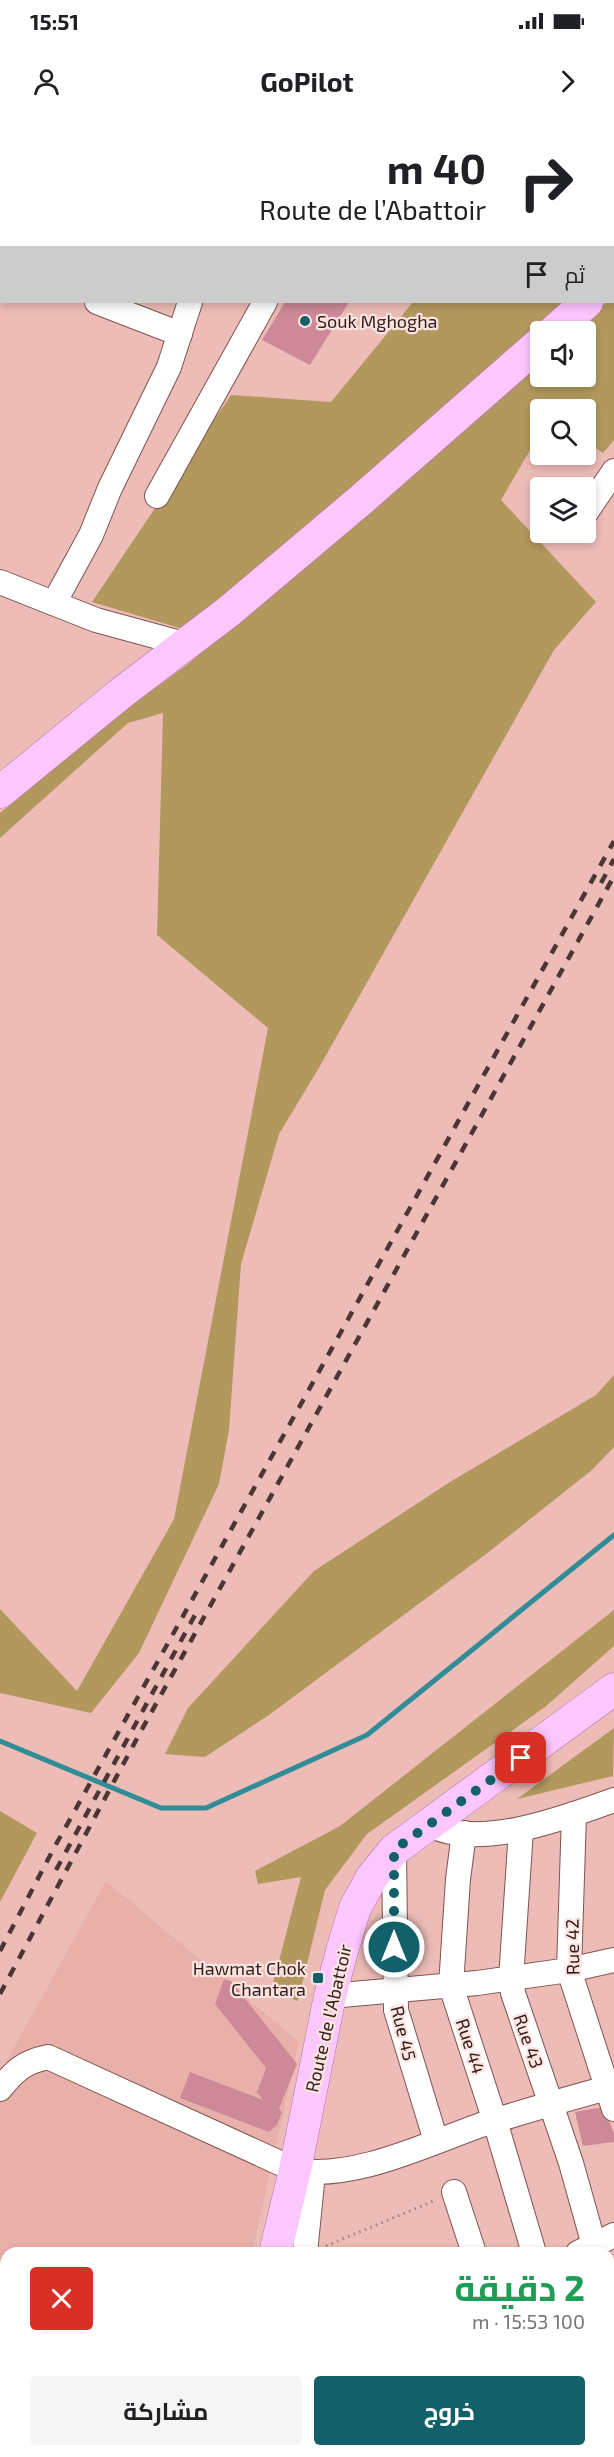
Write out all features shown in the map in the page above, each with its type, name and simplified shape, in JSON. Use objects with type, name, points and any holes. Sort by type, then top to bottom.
[{"type":"main road","points":[[565,321],[586,303]]},
{"type":"main road","points":[[0,792],[59,742],[228,612],[353,507],[530,352]]},
{"type":"main road","name":"Route de l’Abattoir","points":[[277,2247],[304,2172],[330,1996],[355,1908],[372,1877],[394,1850],[614,1689]]},
{"type":"street","points":[[102,303],[124,307],[180,334]]},
{"type":"street","points":[[54,603],[91,535],[110,488],[170,367],[190,303]]},
{"type":"street","points":[[158,496],[264,303]]},
{"type":"street","points":[[596,498],[614,471]]},
{"type":"street","points":[[0,582],[96,620],[184,644]]},
{"type":"street","points":[[428,1824],[442,1832],[521,1830],[614,1800]]},
{"type":"street","name":"Rue 42","points":[[574,1814],[569,1970],[578,2002],[612,2094]]},
{"type":"street","name":"Rue 43","points":[[521,1830],[511,1979],[513,1993],[571,2163],[595,2244]]},
{"type":"street","name":"Rue 44","points":[[464,1833],[458,1878],[451,1986],[495,2121],[532,2247]]},
{"type":"street","name":"Rue 45","points":[[394,1850],[394,1989],[401,2029],[435,2141]]},
{"type":"street","points":[[330,1996],[511,1979],[614,1960]]},
{"type":"street","points":[[0,2089],[25,2063],[48,2057],[304,2172],[339,2172],[551,2104],[612,2094]]},
{"type":"street","points":[[304,2172],[312,2247]]},
{"type":"street","points":[[454,2192],[472,2247]]},
{"type":"path","points":[[322,2247],[454,2192]]},
{"type":"shaded area","points":[[412,303],[563,303],[543,321],[530,321],[530,332],[426,424],[183,629],[92,602],[231,395],[331,402]]},
{"type":"shaded area","points":[[606,303],[614,303],[614,440],[603,453],[596,448],[596,399],[530,399],[530,450],[501,500],[530,531],[530,543],[541,543],[596,602],[554,650],[320,1066],[279,1134],[241,1264],[229,1430],[219,1484],[139,1653],[91,1713],[0,1693],[0,1609],[77,1691],[174,1519],[268,1028],[157,935],[163,713],[128,723],[0,838],[0,813],[119,714],[187,665],[530,368],[530,387],[596,387],[596,321],[584,321]]},
{"type":"shaded area","points":[[614,1375],[614,1447],[592,1470],[490,1551],[269,1715],[205,1757],[165,1754],[188,1708],[314,1571],[450,1482],[596,1395]]},
{"type":"shaded area","points":[[614,1610],[614,1646],[545,1707],[367,1834],[325,1890],[298,2001],[271,1991],[301,1877],[258,1884],[255,1871],[340,1826]]},
{"type":"shaded area","points":[[614,1728],[613,1776],[517,1799]]},
{"type":"shaded area","points":[[0,1811],[37,1833],[0,1902]]},
{"type":"shaded area","points":[[106,1881],[299,2042],[253,2247],[0,2247],[0,2073]]},
{"type":"building","name":"Souk Mghogha","points":[[284,303],[348,303],[310,365],[262,340]]},
{"type":"building","points":[[224,1979],[231,1981],[297,2064],[279,2109],[282,2112],[277,2125],[269,2132],[180,2098],[190,2072],[263,2100],[257,2092],[266,2068],[215,2004]]},
{"type":"building","points":[[604,2107],[614,2134],[614,2142],[583,2146],[575,2112]]},
{"type":"waterway","points":[[0,1741],[161,1808],[206,1808],[367,1735],[614,1535]]},
{"type":"railway","points":[[0,1951],[54,1848],[614,841]]},
{"type":"railway","points":[[601,883],[614,859]]},
{"type":"railway","points":[[0,1994],[141,1731],[614,876]]},
{"type":"railway","points":[[56,1870],[195,1615]]},
{"type":"place","name":"Souk Mghogha","points":[[305,321]]},
{"type":"place","name":"Hawmat Chok Chantara","points":[[318,1978]]},
{"type":"route","points":[[394,1947],[394,1850],[521,1758]]}]
